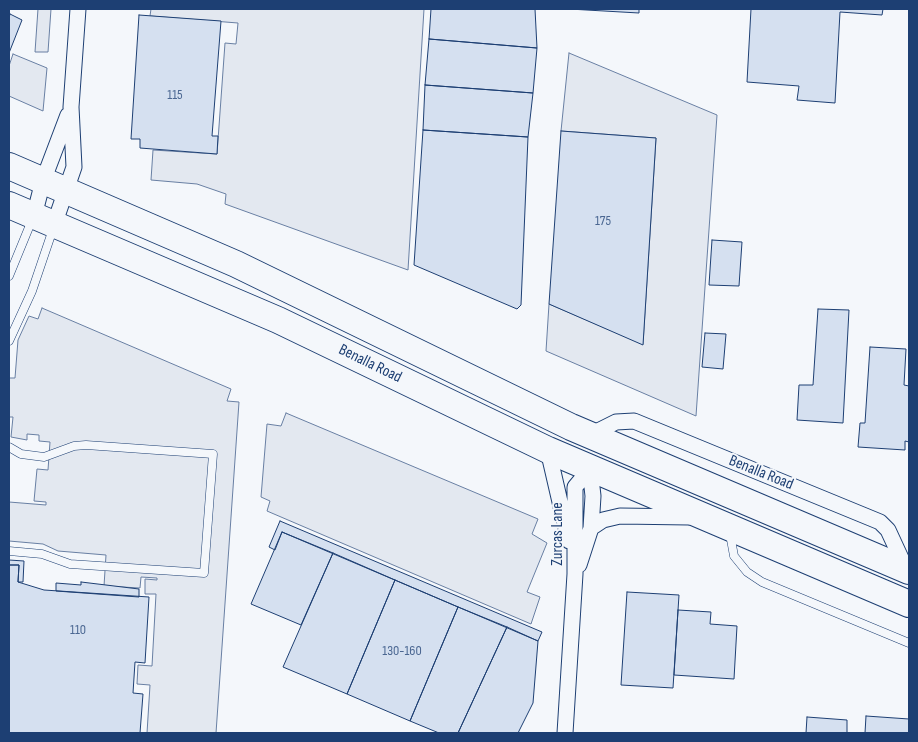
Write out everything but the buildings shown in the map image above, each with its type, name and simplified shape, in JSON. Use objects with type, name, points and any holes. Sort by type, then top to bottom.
[{"type":"highway","name":"Benalla Road","points":[[9,166],[229,261],[598,438],[908,570]]},
{"type":"highway","name":"Benalla Road","points":[[9,205],[294,327],[548,450],[909,604]]},
{"type":"highway","points":[[590,468],[598,438]]},
{"type":"street","points":[[44,220],[55,186],[74,167],[71,106],[78,9]]},
{"type":"street","points":[[44,220],[55,186],[71,106]]},
{"type":"street","name":"Zurcas Lane","points":[[548,450],[575,574]]},
{"type":"street","name":"Zurcas Lane","points":[[575,574],[592,528],[594,496],[590,468]]},
{"type":"street","name":"Zurcas Lane","points":[[565,733],[575,574],[575,487],[590,468]]},
{"type":"street","name":"Zurcas Lane","points":[[592,528],[604,520],[620,516],[706,518]]},
{"type":"lane","points":[[9,276],[44,220]]},
{"type":"lane","points":[[9,341],[32,291],[44,220]]},
{"type":"lane","points":[[9,447],[21,454],[44,457],[74,446],[86,445],[214,454],[204,573],[70,564],[42,554],[9,551]]},
{"type":"lane","points":[[730,528],[734,556],[747,572],[762,582],[909,643]]},
{"type":"shaded area","points":[[38,9],[51,9],[48,52],[35,52]]},
{"type":"shaded area","points":[[151,9],[424,9],[408,270],[225,204],[226,194],[197,184],[151,180],[153,150],[217,154],[225,43],[236,44],[238,23],[150,16]]},
{"type":"shaded area","points":[[569,53],[717,115],[696,416],[546,351],[549,304],[643,344],[656,138],[561,131]]},
{"type":"shaded area","points":[[13,54],[47,68],[43,111],[9,96],[9,66]]},
{"type":"shaded area","points":[[42,308],[231,389],[227,401],[239,402],[216,733],[147,733],[150,685],[137,684],[138,665],[152,666],[156,594],[145,594],[145,579],[157,580],[157,578],[141,577],[140,588],[104,586],[106,555],[58,551],[43,544],[9,541],[9,502],[46,505],[46,502],[34,501],[37,469],[48,470],[50,442],[39,441],[39,435],[27,434],[27,440],[11,437],[13,417],[9,417],[9,378],[15,378],[18,340],[29,316],[38,319]]},
{"type":"shaded area","points":[[286,413],[538,519],[532,534],[547,543],[527,592],[540,597],[531,624],[267,511],[270,501],[261,497],[267,424],[281,426]]}]
